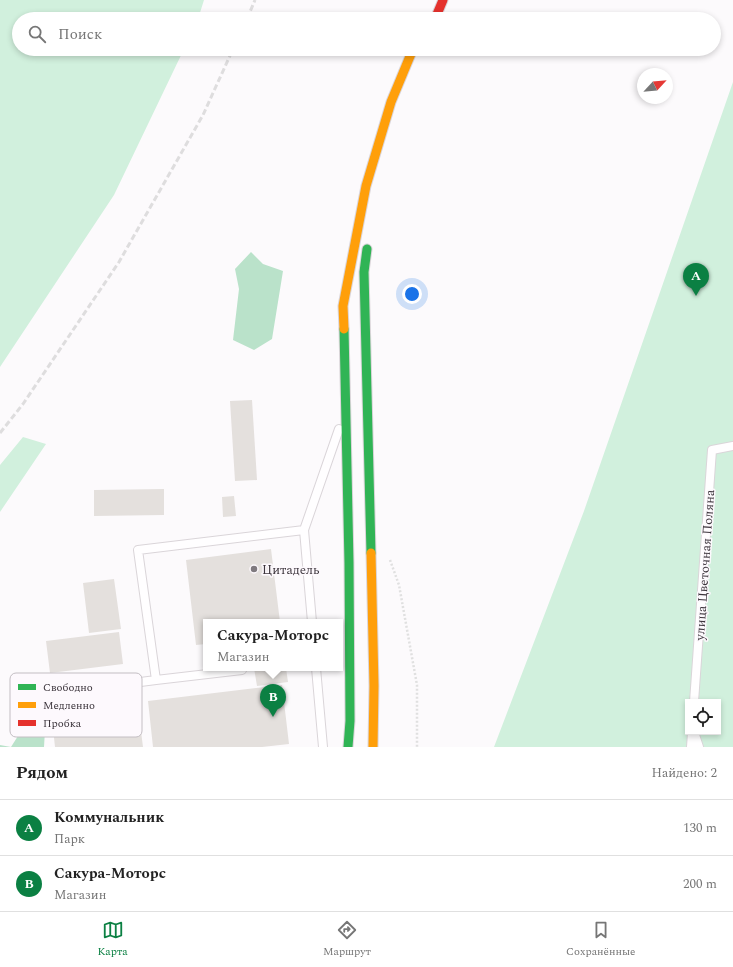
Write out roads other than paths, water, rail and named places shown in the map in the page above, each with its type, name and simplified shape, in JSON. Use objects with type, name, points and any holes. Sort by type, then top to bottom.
[{"type":"main road","points":[[438,12],[443,0]]},
{"type":"main road","points":[[348,747],[350,721],[349,563],[343,306],[366,186],[391,102],[410,56]]},
{"type":"main road","points":[[408,84],[414,70]]},
{"type":"main road","points":[[369,241],[364,272],[374,686],[373,747]]},
{"type":"lane","points":[[312,619],[304,530],[346,410]]},
{"type":"lane","name":"улица Цветочная Поляна","points":[[694,699],[712,450],[733,446]]},
{"type":"lane","points":[[156,680],[138,550],[304,530]]},
{"type":"lane","points":[[142,682],[233,671]]},
{"type":"lane","points":[[316,671],[323,747]]},
{"type":"lane","points":[[691,747],[693,735]]},
{"type":"lane","points":[[694,735],[699,747]]},
{"type":"railway","points":[[250,12],[255,0]]},
{"type":"railway","points":[[0,433],[23,404],[119,262],[203,115],[230,56]]},
{"type":"place","name":"Коммунальник","points":[[696,296]]},
{"type":"place","name":"Цитадель","points":[[254,569]]},
{"type":"place","name":"Сакура-Моторс","points":[[273,717]]}]
